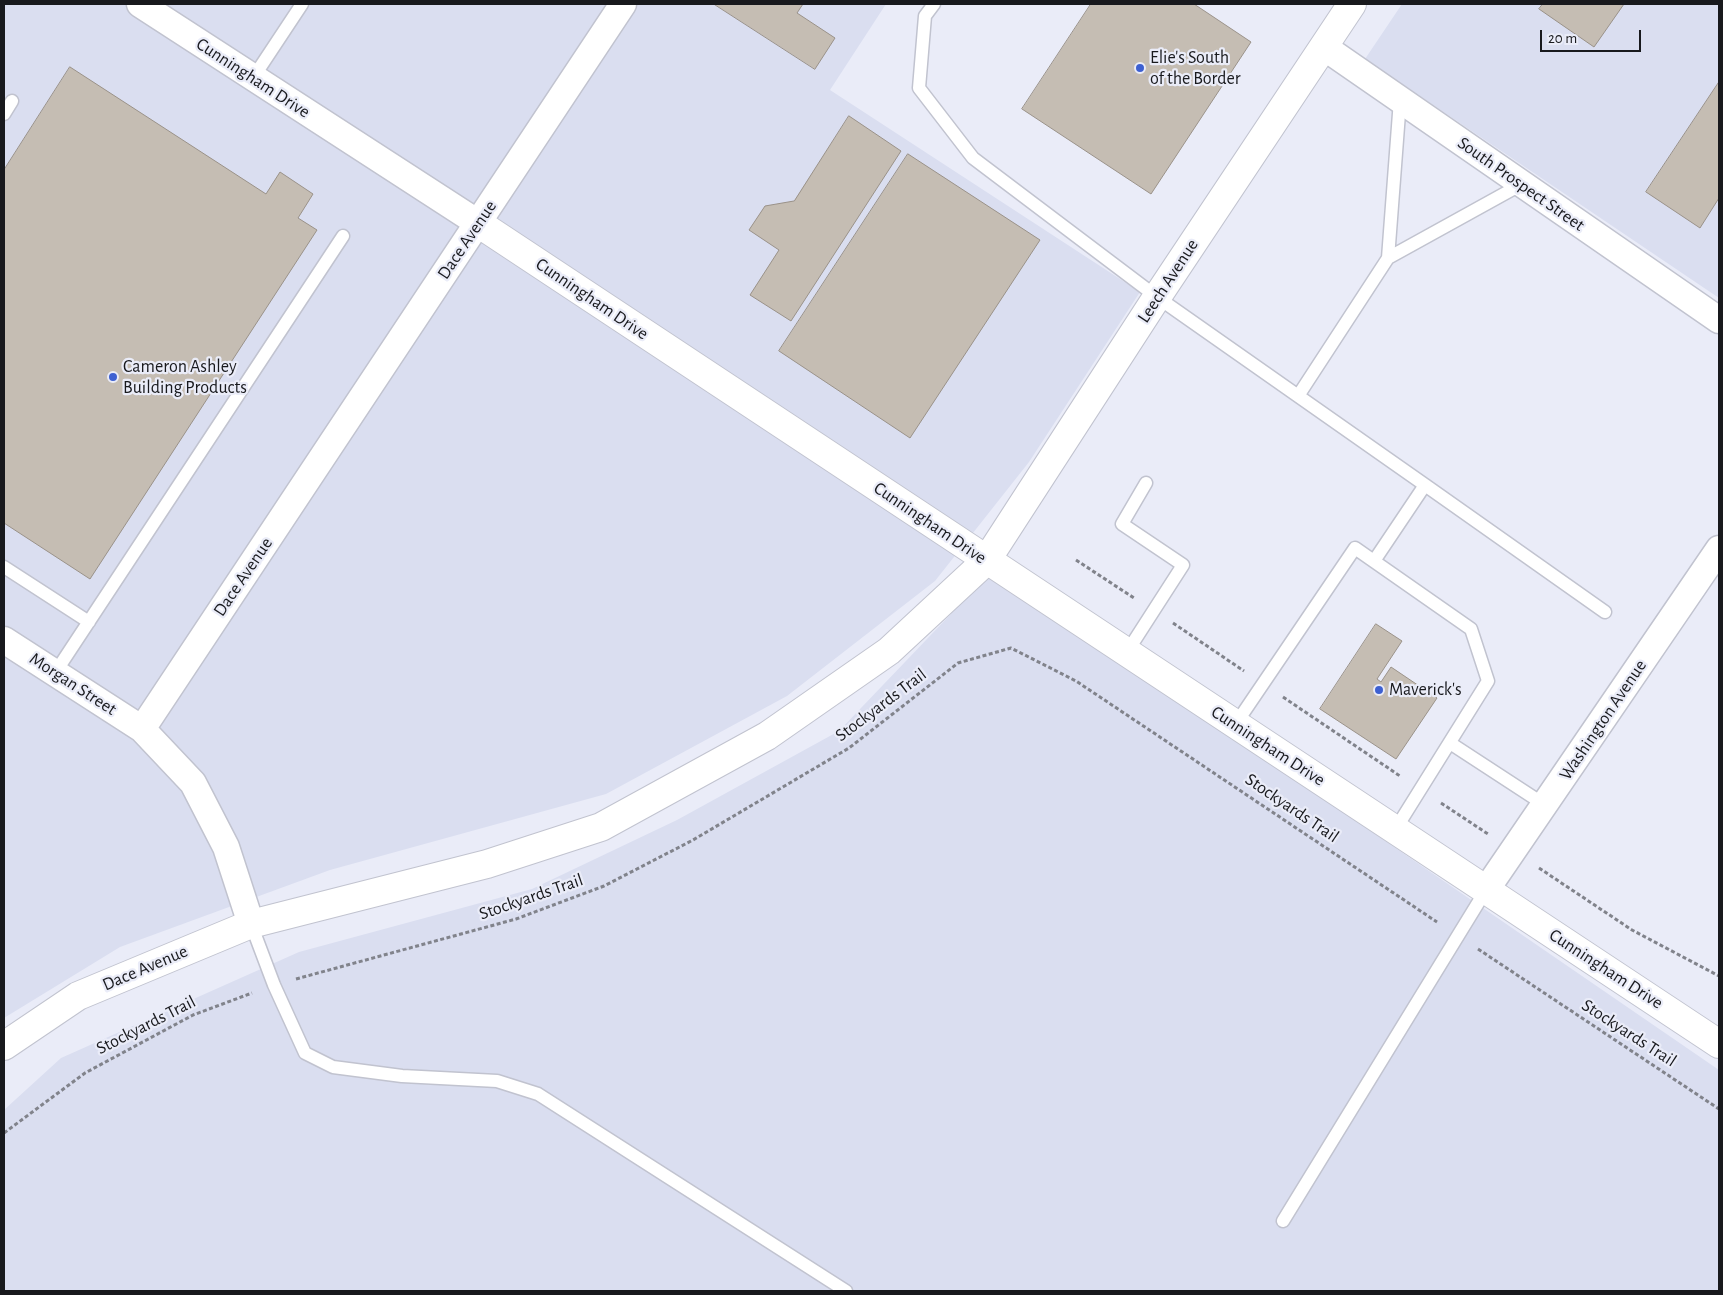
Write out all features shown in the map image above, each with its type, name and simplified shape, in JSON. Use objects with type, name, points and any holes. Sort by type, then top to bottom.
[{"type":"main road","name":"Leech Avenue","points":[[252,924],[487,864],[601,827],[767,736],[890,651],[986,560],[1157,297],[1324,47],[1347,5]]},
{"type":"main road","name":"Cunningham Drive","points":[[478,223],[1719,1044]]},
{"type":"main road","name":"Dace Avenue","points":[[4,1046],[78,996],[252,924]]},
{"type":"street","name":"Cunningham Drive","points":[[140,4],[478,223]]},
{"type":"street","name":"Dace Avenue","points":[[142,729],[623,4]]},
{"type":"street","name":"South Prospect Street","points":[[1324,47],[1719,320]]},
{"type":"street","name":"Washington Avenue","points":[[1486,890],[1719,549]]},
{"type":"street","name":"Morgan Street","points":[[4,640],[142,729]]},
{"type":"street","points":[[142,729],[194,783],[226,847],[252,924]]},
{"type":"lane","points":[[253,78],[302,4]]},
{"type":"lane","points":[[934,4],[925,16],[919,88],[972,158],[1157,297],[1605,612]]},
{"type":"lane","points":[[1388,258],[1400,100]]},
{"type":"lane","points":[[4,114],[12,101]]},
{"type":"lane","points":[[1298,396],[1388,258],[1522,184]]},
{"type":"lane","points":[[55,673],[343,236]]},
{"type":"lane","points":[[1127,652],[1183,565],[1122,524],[1146,483]]},
{"type":"lane","points":[[1374,561],[1425,485]]},
{"type":"lane","points":[[1235,725],[1355,548],[1471,629],[1488,681],[1395,830]]},
{"type":"lane","points":[[4,567],[89,622]]},
{"type":"lane","points":[[1450,743],[1545,805]]},
{"type":"lane","points":[[1283,1221],[1486,890]]},
{"type":"lane","points":[[252,924],[274,985],[305,1052],[333,1067],[402,1076],[497,1081],[538,1094],[846,1291]]},
{"type":"path","points":[[1076,560],[1632,930],[1719,976]]},
{"type":"path","name":"Stockyards Trail","points":[[4,1133],[85,1072],[193,1015],[274,985],[516,919],[604,886],[693,840],[849,748],[958,663],[1011,648],[1076,681],[1719,1109]]},
{"type":"shaded area","points":[[4,4],[886,4],[830,90],[1140,292],[1029,462],[935,581],[787,696],[606,794],[330,870],[120,947],[4,1018]]},
{"type":"shaded area","points":[[1402,4],[1719,4],[1719,298],[1365,59]]},
{"type":"shaded area","points":[[992,571],[1719,1070],[1719,1291],[4,1291],[4,1110],[61,1058],[299,952],[532,889],[677,820],[839,731]]},
{"type":"building","points":[[714,4],[803,4],[797,13],[835,38],[815,69]]},
{"type":"building","points":[[1091,4],[1194,4],[1251,42],[1151,194],[1022,109]]},
{"type":"building","points":[[1543,4],[1624,4],[1594,47],[1539,9]]},
{"type":"building","name":"Cameron Ashley Building Products","points":[[70,67],[266,194],[280,172],[313,194],[298,218],[317,230],[90,579],[4,523],[4,170]]},
{"type":"building","points":[[1719,82],[1719,198],[1700,228],[1646,192]]},
{"type":"building","points":[[849,116],[901,151],[791,321],[750,295],[779,250],[749,230],[765,206],[794,201]]},
{"type":"building","points":[[908,154],[1040,240],[910,438],[779,351]]},
{"type":"building","name":"Maverick's","points":[[1376,624],[1402,641],[1377,679],[1381,682],[1391,667],[1437,698],[1396,759],[1320,709]]},
{"type":"place","name":"Elie's South of the Border","points":[[1140,68]]},
{"type":"place","name":"Cameron Ashley Building Products","points":[[113,377]]},
{"type":"place","name":"Maverick's","points":[[1379,690]]}]
